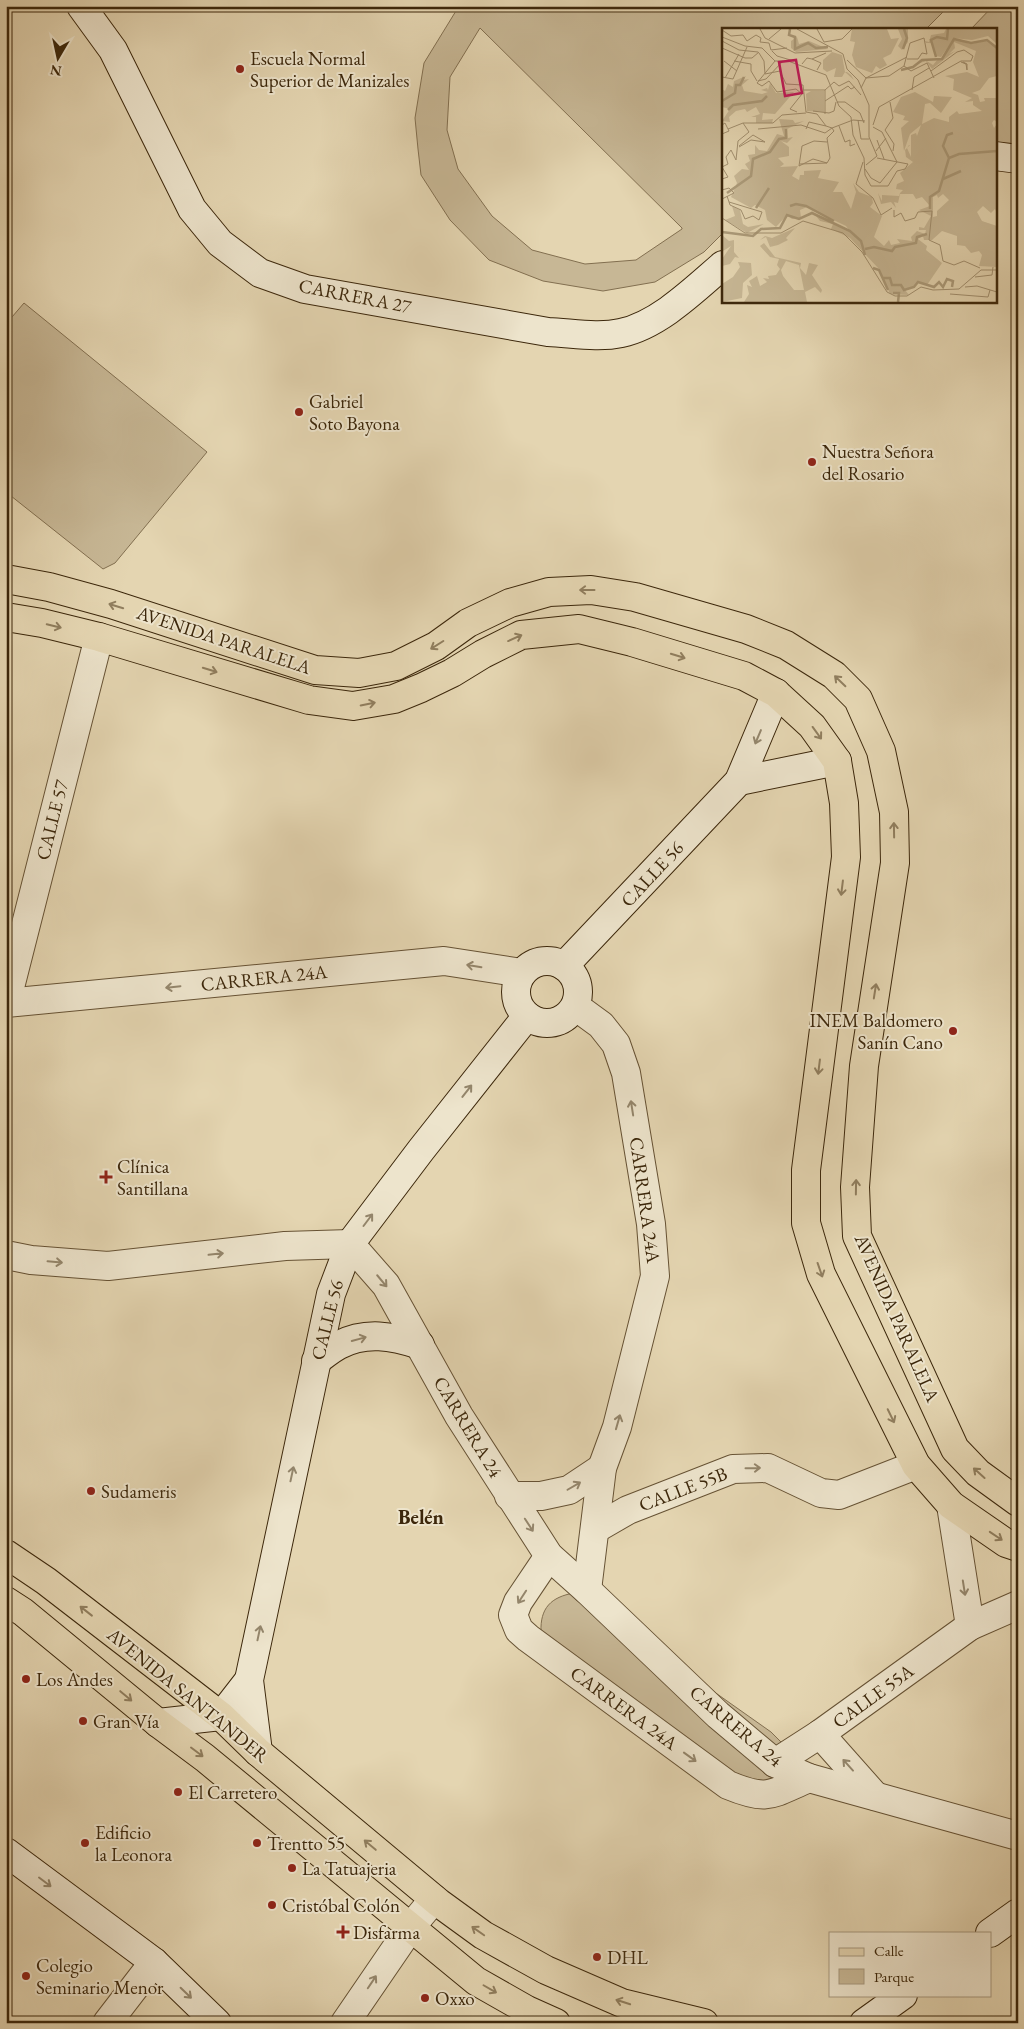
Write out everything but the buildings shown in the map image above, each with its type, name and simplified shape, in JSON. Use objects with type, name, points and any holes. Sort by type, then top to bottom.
[{"type":"main road","name":"AVENIDA PARALELA","points":[[6,580],[48,587],[111,604],[315,670],[359,673],[396,666],[436,646],[468,623],[510,603],[549,592],[591,590],[635,597],[746,629],[786,645],[834,676],[858,698],[881,751],[894,812],[895,863],[864,1066],[856,1187],[857,1236],[955,1449],[978,1473],[1018,1502]]},
{"type":"main road","name":"AVENIDA PARALELA","points":[[6,617],[42,623],[99,637],[309,700],[353,706],[394,698],[422,688],[520,635],[579,629],[632,642],[744,676],[776,694],[812,726],[837,761],[844,803],[846,857],[806,1170],[806,1223],[821,1274],[916,1465],[951,1505],[1006,1543],[1018,1547]]},
{"type":"main road","name":"AVENIDA SANTANDER","points":[[6,1554],[46,1580],[221,1716],[258,1752],[434,1898],[483,1935],[546,1970],[622,2002],[704,2023]]},
{"type":"main road","name":"AVENIDA SANTANDER","points":[[6,1600],[158,1723],[206,1758],[476,1981],[527,2010],[556,2023]]},
{"type":"street","name":"CARRERA 27","points":[[81,6],[113,50],[192,209],[220,243],[260,273],[305,289],[548,332],[586,334],[622,333],[648,322],[677,306],[722,266]]},
{"type":"street","points":[[996,156],[1018,160]]},
{"type":"street","name":"CALLE 57","points":[[6,1003],[99,637]]},
{"type":"street","name":"CALLE 56","points":[[564,966],[739,781],[776,694]]},
{"type":"street","points":[[739,781],[837,761]]},
{"type":"street","name":"CARRERA 24A","points":[[6,1003],[444,961],[522,973]]},
{"type":"street","points":[[546,961],[564,966],[572,974],[577,984],[578,995],[575,1006],[560,1022],[542,1023],[527,1016],[516,1000],[517,982],[522,973],[537,962],[546,961]]},
{"type":"street","name":"CARRERA 24A","points":[[575,1006],[601,1025],[616,1044],[626,1073],[651,1224],[656,1276],[617,1427],[602,1468],[587,1590]]},
{"type":"street","name":"CALLE 56","points":[[258,1752],[249,1680],[330,1294],[350,1244],[421,1150],[527,1016]]},
{"type":"street","points":[[6,1255],[31,1260],[108,1266],[285,1246],[350,1244]]},
{"type":"street","name":"CARRERA 24","points":[[350,1244],[386,1285],[459,1416],[549,1556],[718,1715],[775,1763],[809,1778],[1018,1836]]},
{"type":"street","points":[[316,1361],[339,1345],[365,1336],[393,1337],[420,1345]]},
{"type":"street","name":"CALLE 55B","points":[[595,1529],[628,1510],[733,1469],[768,1468],[821,1493],[839,1496],[916,1465]]},
{"type":"street","points":[[509,1496],[542,1496],[569,1490],[602,1468]]},
{"type":"street","points":[[951,1505],[970,1626]]},
{"type":"street","name":"CARRERA 24A","points":[[549,1556],[518,1602],[513,1615],[519,1630],[528,1638],[728,1785],[750,1794],[770,1795],[809,1778]]},
{"type":"street","name":"CALLE 55A","points":[[775,1763],[820,1734],[970,1626],[1018,1605]]},
{"type":"street","name":"CALLE 56","points":[[221,1716],[249,1680]]},
{"type":"street","points":[[158,1723],[221,1716]]},
{"type":"street","points":[[820,1734],[875,1796]]},
{"type":"street","points":[[6,1852],[154,1962],[217,2023]]},
{"type":"street","points":[[345,2023],[410,1928],[434,1898]]},
{"type":"street","points":[[991,1932],[1018,1914]]},
{"type":"street","points":[[107,2023],[154,1962]]},
{"type":"street","points":[[864,2023],[901,1996]]},
{"type":"green space","points":[[459,6],[949,6],[927,28],[722,28],[722,234],[704,252],[655,282],[603,291],[543,281],[489,260],[450,220],[421,175],[415,118],[424,63]],"holes":[[[480,28],[682,229],[636,260],[585,264],[532,250],[492,216],[458,169],[447,130],[450,77]]]},
{"type":"green space","points":[[993,6],[1018,6],[1018,146],[996,142],[996,28],[972,28]]},
{"type":"green space","points":[[24,303],[207,452],[115,563],[103,569],[6,492],[6,324]]},
{"type":"green space","points":[[574,1593],[771,1732],[782,1743],[785,1770],[771,1782],[756,1782],[739,1777],[541,1632],[542,1616],[548,1605],[559,1597]]},
{"type":"place","name":"Escuela Normal Superior de Manizales","points":[[240,69]]},
{"type":"place","name":"Gabriel Soto Bayona","points":[[299,412]]},
{"type":"place","name":"Nuestra Señora del Rosario","points":[[812,462]]},
{"type":"place","name":"INEM Baldomero Sanín Cano","points":[[953,1031]]},
{"type":"place","name":"Clínica Santillana","points":[[106,1177]]},
{"type":"place","name":"Sudameris","points":[[91,1491]]},
{"type":"place","name":"Los Andes","points":[[26,1679]]},
{"type":"place","name":"Gran Vía","points":[[83,1721]]},
{"type":"place","name":"El Carretero","points":[[178,1792]]},
{"type":"place","name":"Edificio la Leonora","points":[[85,1843]]},
{"type":"place","name":"Trentto 55","points":[[257,1843]]},
{"type":"place","name":"La Tatuajeria","points":[[292,1868]]},
{"type":"place","name":"Cristóbal Colón","points":[[272,1905]]},
{"type":"place","name":"Disfarma","points":[[343,1932]]},
{"type":"place","name":"DHL","points":[[597,1957]]},
{"type":"place","name":"Colegio Seminario Menor","points":[[26,1976]]},
{"type":"place","name":"Oxxo","points":[[425,1998]]},
{"type":"district","name":"Belén","points":[[421,1517]]}]
